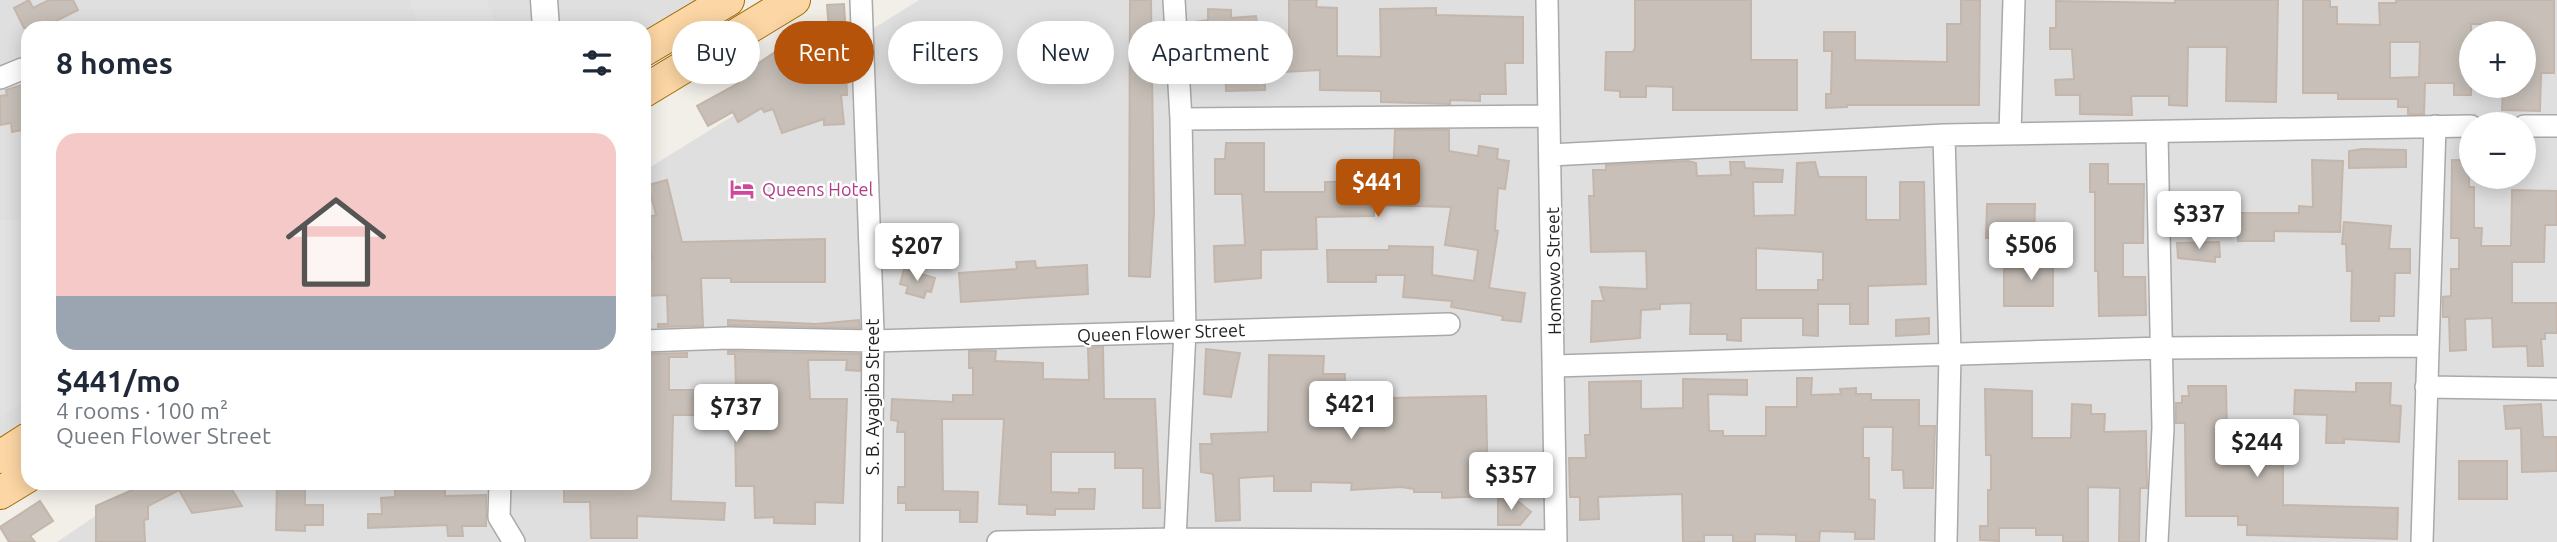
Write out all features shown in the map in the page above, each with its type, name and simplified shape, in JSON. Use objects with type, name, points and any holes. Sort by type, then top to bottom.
[{"type":"main road","points":[[651,46],[728,0]]},
{"type":"main road","points":[[651,87],[794,0]]},
{"type":"main road","points":[[0,457],[21,444]]},
{"type":"main road","points":[[0,493],[21,480]]},
{"type":"street","points":[[544,0],[546,21]]},
{"type":"street","name":"S. B. Ayagiba Street","points":[[861,0],[873,341],[871,542]]},
{"type":"street","points":[[1174,0],[1181,119],[1185,331],[1175,539]]},
{"type":"street","name":"Homowo Street","points":[[1547,0],[1556,541]]},
{"type":"street","points":[[2010,134],[2014,0]]},
{"type":"street","points":[[0,78],[21,69]]},
{"type":"street","points":[[1181,119],[1547,116]]},
{"type":"street","points":[[2421,542],[2435,126]]},
{"type":"street","points":[[1550,155],[1944,135],[2157,134],[2459,126]]},
{"type":"street","points":[[2536,126],[2557,126]]},
{"type":"street","points":[[2157,134],[2162,348],[2157,542]]},
{"type":"street","points":[[1944,135],[1950,355],[1946,542]]},
{"type":"street","name":"Queen Flower Street","points":[[651,341],[729,338],[873,341],[1449,324]]},
{"type":"street","points":[[1555,366],[2162,348],[2426,346]]},
{"type":"street","points":[[2426,387],[2557,389]]},
{"type":"street","points":[[500,490],[499,517],[514,542]]},
{"type":"street","points":[[998,542],[1175,539],[1556,541]]},
{"type":"shaded area","points":[[0,0],[716,0],[686,21],[672,21],[672,31],[651,45],[651,21],[21,21],[21,477],[0,491]]},
{"type":"shaded area","points":[[409,0],[487,0],[494,21],[417,21]]},
{"type":"shaded area","points":[[919,0],[2557,0],[2557,542],[57,542],[134,490],[651,490],[651,167],[784,84],[874,84],[874,28]]},
{"type":"shaded area","points":[[0,220],[21,220],[21,404],[0,417]]},
{"type":"building","points":[[29,0],[33,8],[49,0],[73,0],[78,10],[56,21],[21,22],[14,8]]},
{"type":"building","points":[[1130,0],[1151,0],[1151,21],[1130,21]]},
{"type":"building","points":[[1289,0],[1317,0],[1316,7],[1337,8],[1337,56],[1381,57],[1380,9],[1436,8],[1436,15],[1523,17],[1523,63],[1505,63],[1506,94],[1480,94],[1480,101],[1450,100],[1450,104],[1381,102],[1381,91],[1320,90],[1320,70],[1293,71],[1293,21],[1289,21]]},
{"type":"building","points":[[1635,0],[1751,0],[1751,60],[1797,60],[1797,110],[1673,110],[1673,87],[1646,86],[1646,97],[1620,97],[1620,91],[1605,90],[1606,52],[1633,52],[1635,47]]},
{"type":"building","points":[[1961,0],[1980,0],[1979,105],[1847,105],[1826,108],[1826,94],[1831,94],[1832,51],[1824,51],[1824,32],[1855,32],[1855,60],[1947,62],[1947,24],[1961,24]]},
{"type":"building","points":[[2175,0],[2278,0],[2276,102],[2226,101],[2227,47],[2188,47],[2187,106],[2169,105],[2169,96],[2131,96],[2132,115],[2080,114],[2080,95],[2056,95],[2055,80],[2074,79],[2072,49],[2050,49],[2050,28],[2056,28],[2056,1],[2175,3]]},
{"type":"building","points":[[2303,0],[2330,0],[2330,7],[2337,7],[2337,24],[2380,25],[2379,3],[2396,3],[2396,0],[2554,0],[2554,73],[2541,73],[2540,111],[2502,110],[2503,98],[2536,98],[2536,21],[2459,21],[2459,95],[2454,95],[2454,83],[2425,83],[2424,114],[2408,114],[2408,107],[2398,107],[2398,99],[2338,99],[2338,93],[2303,93]],"holes":[[[2390,42],[2420,42],[2419,77],[2390,78]]]},
{"type":"building","points":[[844,4],[845,21],[828,21],[827,5]]},
{"type":"building","points":[[1208,9],[1231,10],[1231,18],[1256,16],[1257,21],[1200,21],[1208,20]]},
{"type":"building","points":[[774,53],[774,84],[847,84],[847,95],[841,95],[844,124],[824,125],[824,119],[782,133],[773,109],[764,112],[762,108],[738,122],[733,112],[708,126],[697,106],[737,84],[760,84],[760,62]]},
{"type":"building","points":[[1130,84],[1152,84],[1154,212],[1150,277],[1129,276]]},
{"type":"building","points":[[1226,84],[1265,84],[1265,90],[1226,91]]},
{"type":"building","points":[[21,85],[21,130],[12,132],[11,123],[0,125],[0,96],[7,95],[6,90]]},
{"type":"building","points":[[1395,130],[1449,130],[1449,151],[1478,156],[1479,146],[1498,149],[1497,159],[1509,161],[1505,189],[1498,188],[1495,230],[1498,231],[1489,288],[1525,293],[1521,322],[1451,307],[1452,301],[1403,297],[1405,275],[1376,275],[1376,282],[1328,282],[1327,250],[1389,250],[1389,246],[1433,247],[1432,275],[1474,281],[1478,250],[1445,245],[1451,207],[1374,205],[1374,216],[1316,217],[1317,249],[1261,250],[1261,278],[1215,282],[1214,246],[1245,245],[1242,194],[1215,194],[1215,159],[1225,159],[1226,143],[1264,143],[1264,192],[1325,192],[1325,182],[1393,181]]},
{"type":"building","points":[[2406,150],[2406,167],[2349,168],[2349,151]]},
{"type":"building","points":[[2312,160],[2343,161],[2340,232],[2274,231],[2274,241],[2238,241],[2237,213],[2299,213],[2299,206],[2313,207]]},
{"type":"building","points":[[2452,160],[2459,160],[2459,189],[2474,189],[2474,228],[2482,228],[2481,246],[2511,246],[2512,190],[2557,191],[2557,225],[2545,225],[2544,262],[2512,262],[2512,303],[2557,303],[2557,333],[2545,333],[2545,339],[2541,339],[2543,366],[2528,366],[2527,346],[2493,347],[2492,318],[2465,319],[2466,350],[2450,351],[2449,317],[2443,317],[2443,297],[2451,296],[2451,269],[2459,269],[2459,238],[2451,238]]},
{"type":"building","points":[[1688,161],[1696,163],[1697,176],[1731,175],[1730,162],[1744,162],[1745,168],[1783,170],[1782,182],[1753,182],[1754,216],[1795,215],[1797,163],[1815,162],[1819,177],[1866,177],[1866,220],[1900,220],[1900,182],[1924,182],[1926,284],[1868,286],[1868,324],[1850,324],[1850,304],[1818,304],[1818,336],[1803,335],[1803,318],[1741,318],[1741,341],[1727,340],[1727,334],[1690,334],[1691,303],[1660,304],[1660,309],[1641,310],[1640,338],[1591,342],[1592,301],[1604,301],[1600,287],[1647,289],[1646,251],[1591,252],[1589,196],[1594,196],[1593,170],[1606,170],[1606,165]],"holes":[[[1756,248],[1823,252],[1823,280],[1818,280],[1818,290],[1756,290]]]},
{"type":"building","points":[[2090,164],[2108,164],[2108,184],[2144,184],[2143,243],[2123,243],[2123,277],[2145,277],[2146,315],[2099,316],[2098,271],[2095,271],[2095,192],[2090,192]]},
{"type":"building","points":[[667,180],[682,242],[825,239],[825,282],[731,282],[731,278],[701,278],[703,326],[658,327],[658,324],[668,324],[667,295],[651,296],[651,216],[656,215],[651,184]]},
{"type":"building","points":[[1987,204],[2035,204],[2034,238],[1986,238]]},
{"type":"building","points":[[2344,222],[2391,226],[2389,249],[2410,249],[2410,273],[2395,273],[2394,316],[2379,316],[2379,321],[2351,321],[2352,271],[2347,271],[2346,244],[2342,244]]},
{"type":"building","points":[[2219,242],[2220,257],[2215,257],[2215,262],[2178,258],[2177,243]]},
{"type":"building","points":[[2023,252],[2053,252],[2053,306],[2004,306],[2004,269],[2023,269]]},
{"type":"building","points":[[1035,261],[1036,268],[1087,265],[1088,294],[961,302],[959,273],[1017,269],[1016,262]]},
{"type":"building","points":[[904,269],[935,278],[931,292],[926,291],[924,298],[906,293],[908,286],[900,284]]},
{"type":"building","points":[[1929,318],[1929,334],[1896,336],[1896,320]]},
{"type":"building","points":[[728,320],[816,324],[859,320],[860,328],[728,325]]},
{"type":"building","points":[[1103,347],[1104,399],[1155,399],[1160,508],[1143,508],[1143,468],[1115,468],[1115,452],[1051,452],[1051,492],[1079,493],[1079,489],[1095,489],[1094,509],[1055,509],[1055,515],[1027,514],[1027,505],[999,504],[1004,419],[942,419],[943,491],[978,492],[977,522],[960,522],[960,510],[906,510],[906,503],[898,503],[898,487],[905,487],[905,432],[897,432],[898,421],[891,420],[892,399],[953,402],[953,395],[973,395],[973,368],[969,368],[969,351],[996,351],[995,361],[1043,363],[1043,379],[1089,380],[1088,348]]},
{"type":"building","points":[[1206,349],[1240,353],[1231,397],[1204,394]]},
{"type":"building","points":[[728,351],[860,354],[860,371],[846,370],[847,360],[808,360],[810,399],[847,399],[843,503],[815,502],[815,524],[774,523],[774,517],[755,518],[754,486],[736,486],[735,422],[706,422],[706,415],[673,415],[671,501],[725,503],[724,520],[637,516],[637,538],[591,538],[590,502],[564,502],[564,490],[651,490],[651,354],[687,353],[687,357],[669,357],[669,390],[736,390],[735,354],[728,354]]},
{"type":"building","points":[[1269,355],[1324,356],[1323,374],[1345,374],[1344,401],[1390,402],[1390,398],[1486,396],[1488,496],[1442,498],[1442,492],[1414,492],[1414,489],[1401,487],[1351,490],[1352,483],[1311,482],[1311,491],[1274,491],[1274,476],[1239,478],[1240,520],[1216,521],[1213,474],[1201,472],[1200,444],[1212,444],[1211,434],[1268,432]]},
{"type":"building","points":[[1797,378],[1812,378],[1811,395],[1841,394],[1840,389],[1856,388],[1856,394],[1871,394],[1871,400],[1919,400],[1919,426],[1935,426],[1933,488],[1904,488],[1903,470],[1892,470],[1893,427],[1863,427],[1863,458],[1869,458],[1869,499],[1875,500],[1874,539],[1855,539],[1855,532],[1820,531],[1819,542],[1796,542],[1796,535],[1755,534],[1755,542],[1733,542],[1733,535],[1704,535],[1704,542],[1683,542],[1682,494],[1598,497],[1599,519],[1580,520],[1580,497],[1570,497],[1569,458],[1586,458],[1585,435],[1590,435],[1589,382],[1641,381],[1641,409],[1683,408],[1683,379],[1747,380],[1747,395],[1708,394],[1709,431],[1723,431],[1723,436],[1766,436],[1766,407],[1797,407]]},
{"type":"building","points":[[2356,383],[2391,383],[2390,405],[2401,406],[2399,442],[2344,439],[2344,443],[2326,443],[2327,415],[2294,414],[2295,390],[2356,392]]},
{"type":"building","points":[[2188,386],[2226,386],[2227,433],[2256,433],[2256,427],[2283,427],[2283,505],[2398,508],[2397,539],[2247,535],[2247,525],[2238,525],[2238,516],[2186,516],[2185,423],[2176,423],[2176,403],[2182,403],[2182,396],[2189,396]]},
{"type":"building","points":[[1985,389],[2032,391],[2032,438],[2071,438],[2072,404],[2091,405],[2091,414],[2105,414],[2104,432],[2146,431],[2147,488],[2140,488],[2139,542],[2119,542],[2120,488],[2088,487],[2088,542],[2063,542],[2063,535],[2036,535],[2036,528],[1999,528],[1999,541],[1980,540],[1980,526],[1988,526],[1988,490],[1991,490],[1991,455],[1986,455]]},
{"type":"building","points":[[2541,404],[2543,437],[2557,437],[2557,471],[2522,472],[2521,428],[2506,429],[2504,406]]},
{"type":"building","points":[[2459,461],[2507,461],[2507,499],[2459,499]]},
{"type":"building","points":[[132,490],[179,490],[148,506],[148,519],[144,520],[145,542],[96,542],[96,506]]},
{"type":"building","points":[[179,490],[232,490],[242,506],[192,513]]},
{"type":"building","points":[[277,490],[305,490],[305,505],[323,505],[323,525],[305,525],[305,531],[276,530]]},
{"type":"building","points":[[395,490],[445,490],[445,496],[486,495],[486,526],[462,526],[463,536],[448,536],[447,525],[368,528],[368,514],[382,514],[381,498],[395,497]]},
{"type":"building","points":[[1498,498],[1514,498],[1531,512],[1520,525],[1498,525]]},
{"type":"building","points":[[40,501],[53,521],[30,536],[35,542],[9,542],[0,527]]},
{"type":"place","name":"Queens Hotel","points":[[742,189]]}]
